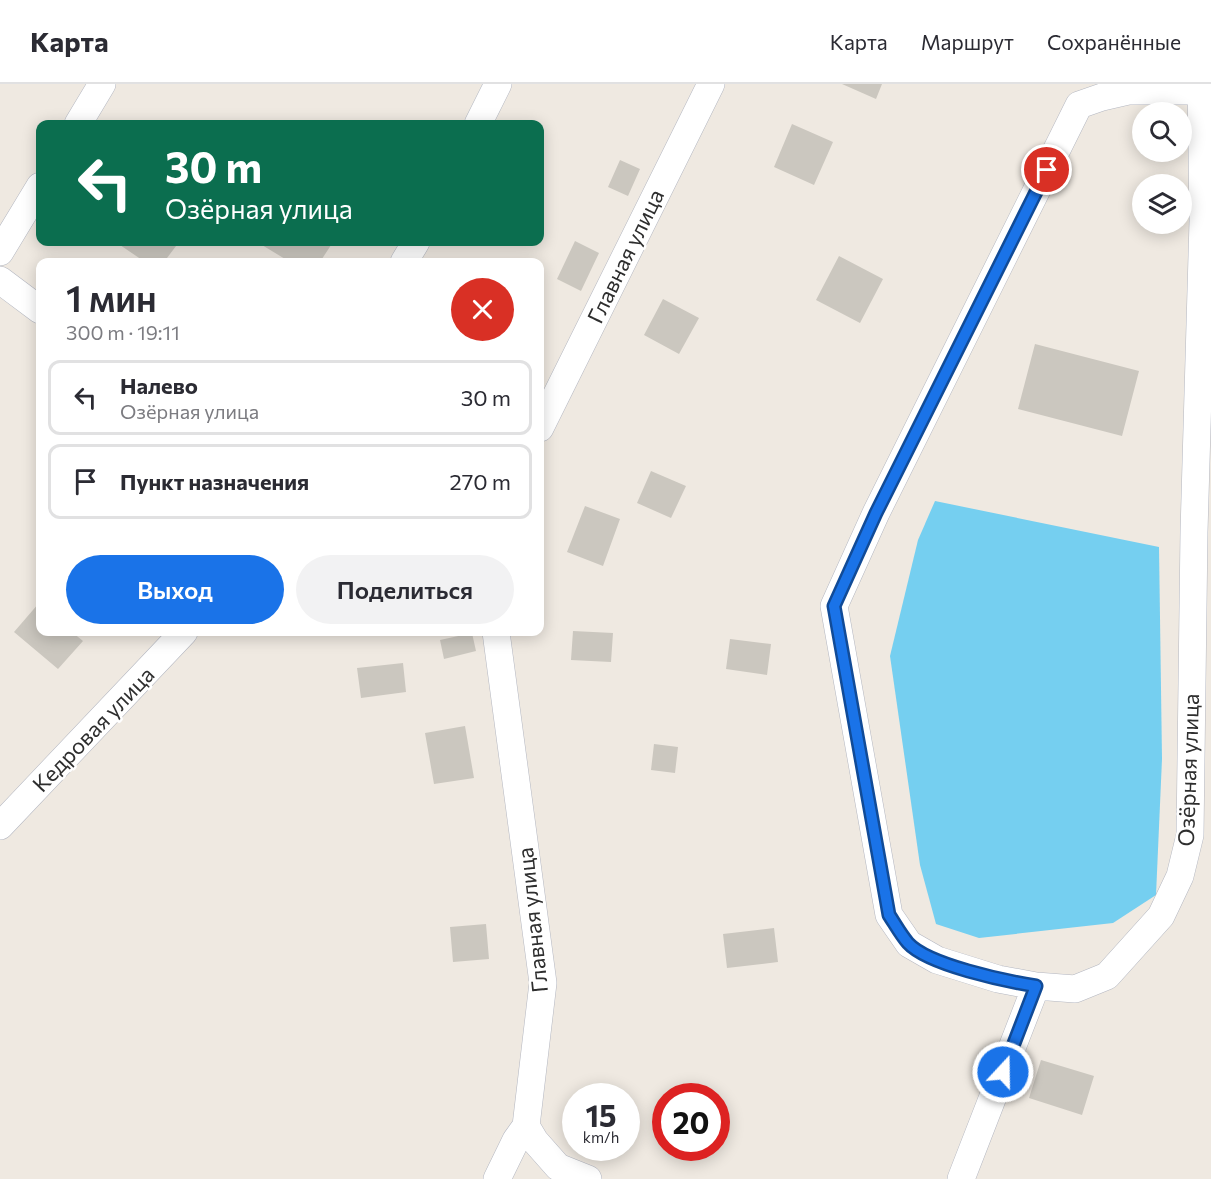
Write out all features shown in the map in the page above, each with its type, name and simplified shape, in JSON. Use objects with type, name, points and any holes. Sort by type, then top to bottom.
[{"type":"lane","points":[[80,120],[102,84]]},
{"type":"lane","points":[[480,120],[498,84]]},
{"type":"lane","name":"Главная улица","points":[[544,420],[711,84]]},
{"type":"lane","name":"Озёрная улица","points":[[1201,88],[1203,221],[1194,532],[1190,835],[1180,876],[1161,916],[1107,976],[1075,989],[1036,986],[998,979],[938,960],[909,944],[889,915],[834,606],[881,502],[1079,105],[1128,91],[1201,88]]},
{"type":"lane","points":[[0,252],[36,193]]},
{"type":"lane","points":[[0,280],[36,307]]},
{"type":"lane","name":"Кедровая улица","points":[[0,826],[180,636]]},
{"type":"lane","name":"Главная улица","points":[[497,636],[543,983],[526,1126]]},
{"type":"lane","points":[[961,1179],[1036,986]]},
{"type":"lane","points":[[497,1179],[516,1140],[526,1126],[535,1141],[558,1167],[588,1179]]},
{"type":"water","points":[[935,501],[1159,547],[1162,759],[1156,895],[1113,923],[979,938],[936,924],[920,865],[890,656],[918,540]]},
{"type":"building","points":[[842,84],[882,84],[876,99]]},
{"type":"building","points":[[792,124],[833,142],[814,185],[774,167]]},
{"type":"building","points":[[620,160],[640,169],[628,196],[608,187]]},
{"type":"building","points":[[575,241],[599,253],[581,291],[557,279]]},
{"type":"building","points":[[121,246],[176,246],[167,258],[139,258]]},
{"type":"building","points":[[264,246],[330,246],[323,258],[283,258]]},
{"type":"building","points":[[839,256],[883,279],[860,323],[816,300]]},
{"type":"building","points":[[663,299],[699,318],[679,354],[644,335]]},
{"type":"building","points":[[1035,344],[1139,371],[1122,436],[1018,409]]},
{"type":"building","points":[[651,471],[686,486],[671,518],[637,503]]},
{"type":"building","points":[[585,506],[620,519],[603,566],[567,552]]},
{"type":"building","points":[[36,606],[36,636],[77,636],[83,641],[58,669],[14,632]]},
{"type":"building","points":[[573,631],[613,633],[611,662],[571,660]]},
{"type":"building","points":[[473,636],[476,651],[444,659],[440,640]]},
{"type":"building","points":[[730,639],[771,644],[767,675],[726,669]]},
{"type":"building","points":[[403,663],[406,692],[361,698],[357,668]]},
{"type":"building","points":[[465,726],[474,778],[434,784],[425,733]]},
{"type":"building","points":[[654,744],[678,747],[675,773],[651,770]]},
{"type":"building","points":[[486,924],[489,959],[453,962],[450,927]]},
{"type":"building","points":[[774,928],[778,962],[727,968],[723,934]]},
{"type":"building","points":[[1041,1060],[1094,1076],[1082,1115],[1029,1098]]},
{"type":"route","points":[[1003,1072],[1036,986],[998,979],[938,960],[909,944],[889,915],[834,606],[876,513],[1047,170]]}]
